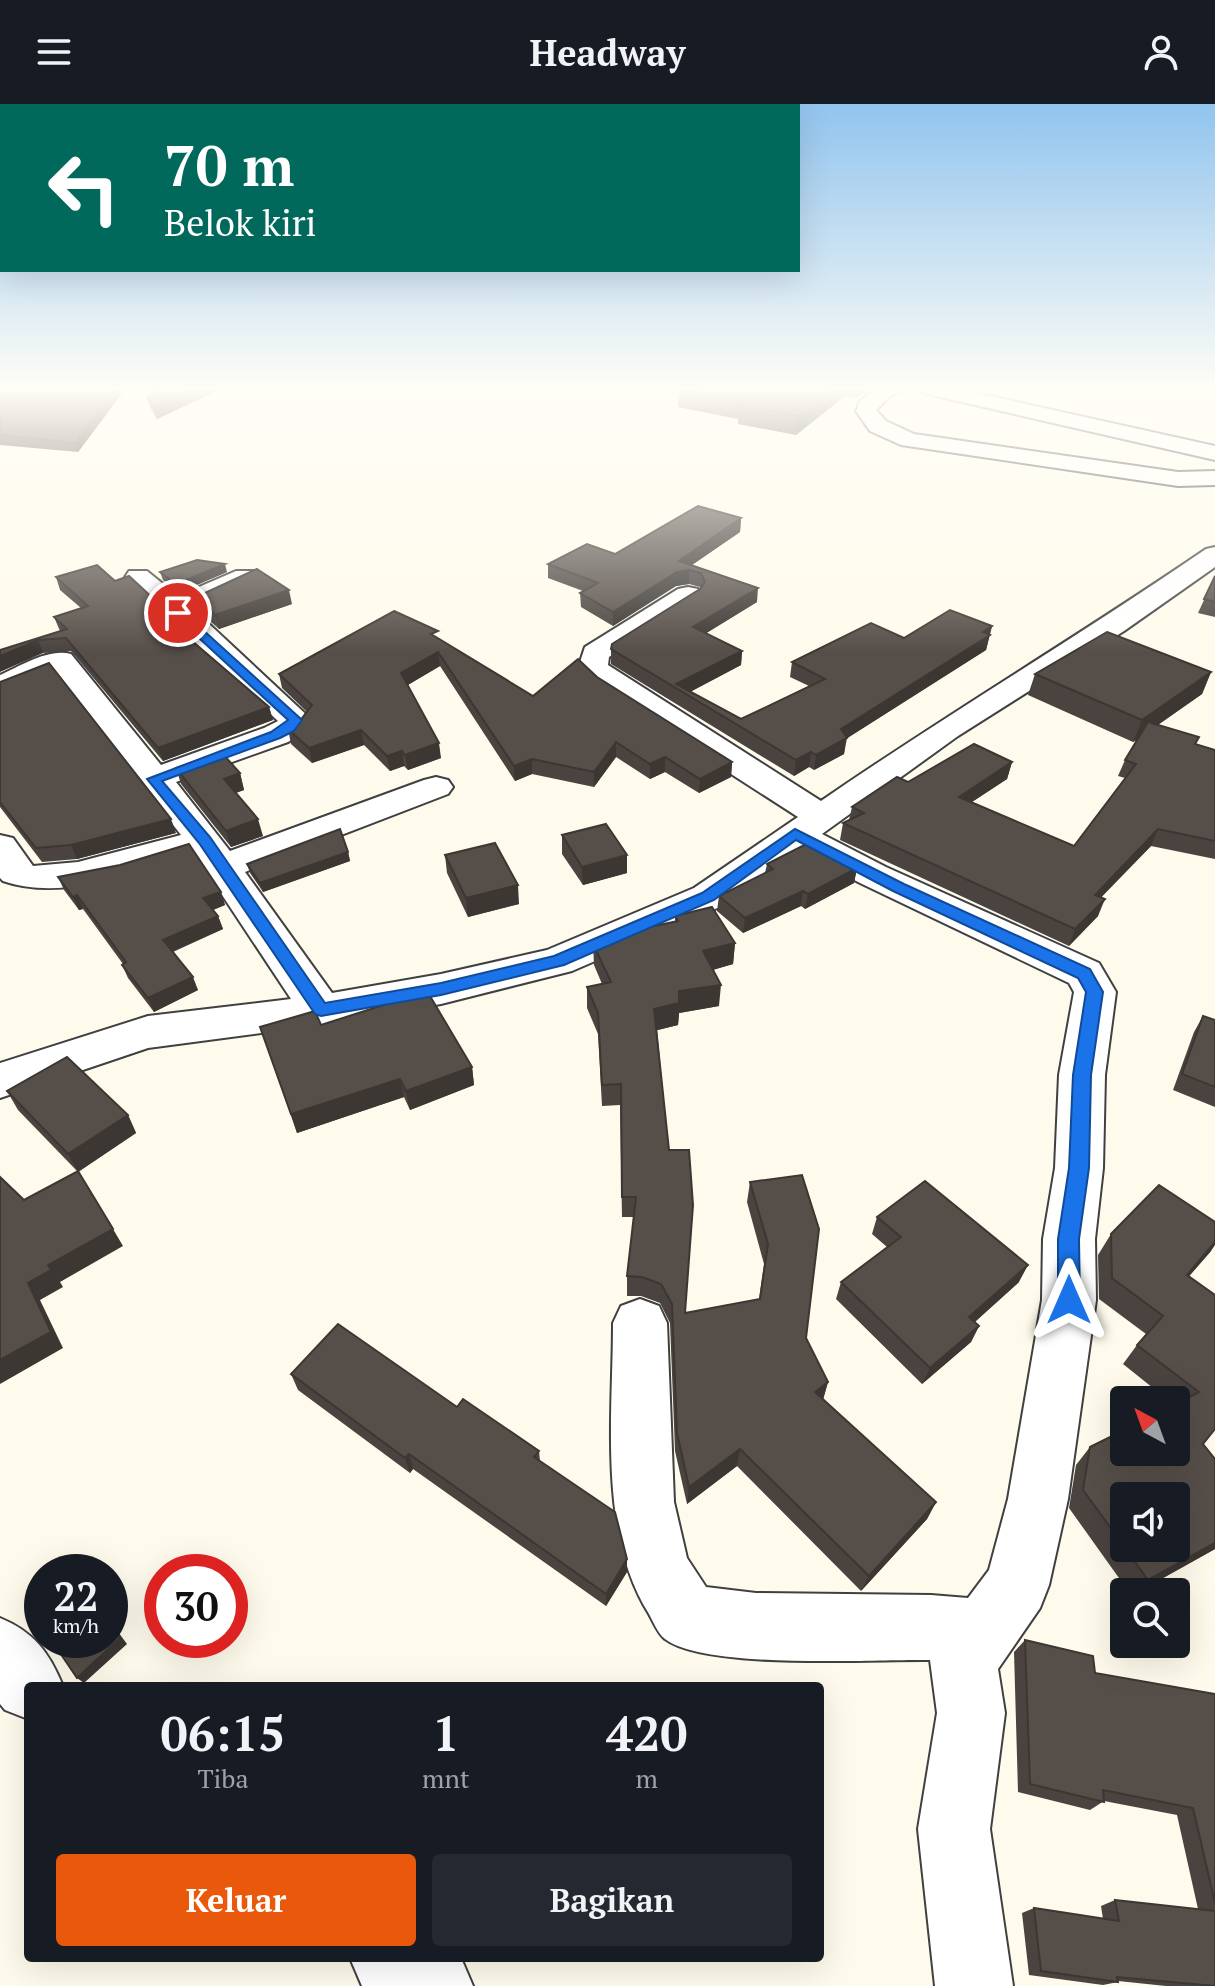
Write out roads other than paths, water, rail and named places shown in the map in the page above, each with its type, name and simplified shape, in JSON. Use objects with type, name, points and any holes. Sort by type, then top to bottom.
[{"type":"street","points":[[1154,476],[1215,478]]},
{"type":"street","points":[[0,1081],[67,1056],[148,1032],[321,1010],[441,989],[558,961],[708,897],[947,729],[1114,625],[1215,555]]},
{"type":"street","points":[[138,577],[296,720],[276,735],[154,779]]},
{"type":"street","points":[[175,608],[245,577]]},
{"type":"street","points":[[688,595],[595,653],[593,668],[886,881],[1084,973],[1095,992],[1081,1089],[1079,1168],[1069,1239],[1069,1300],[1038,1499],[1017,1585],[963,1661]]},
{"type":"street","points":[[0,686],[60,660],[214,854],[321,1010]]},
{"type":"street","points":[[0,846],[16,872],[37,880],[214,854],[436,787]]},
{"type":"street","points":[[640,1323],[644,1502],[658,1571],[687,1616],[727,1625],[848,1629],[923,1625],[966,1630],[963,1661],[971,1713],[954,1829],[974,1986]]},
{"type":"street","points":[[0,1651],[26,1682]]},
{"type":"street","points":[[395,1962],[434,1986]]}]
